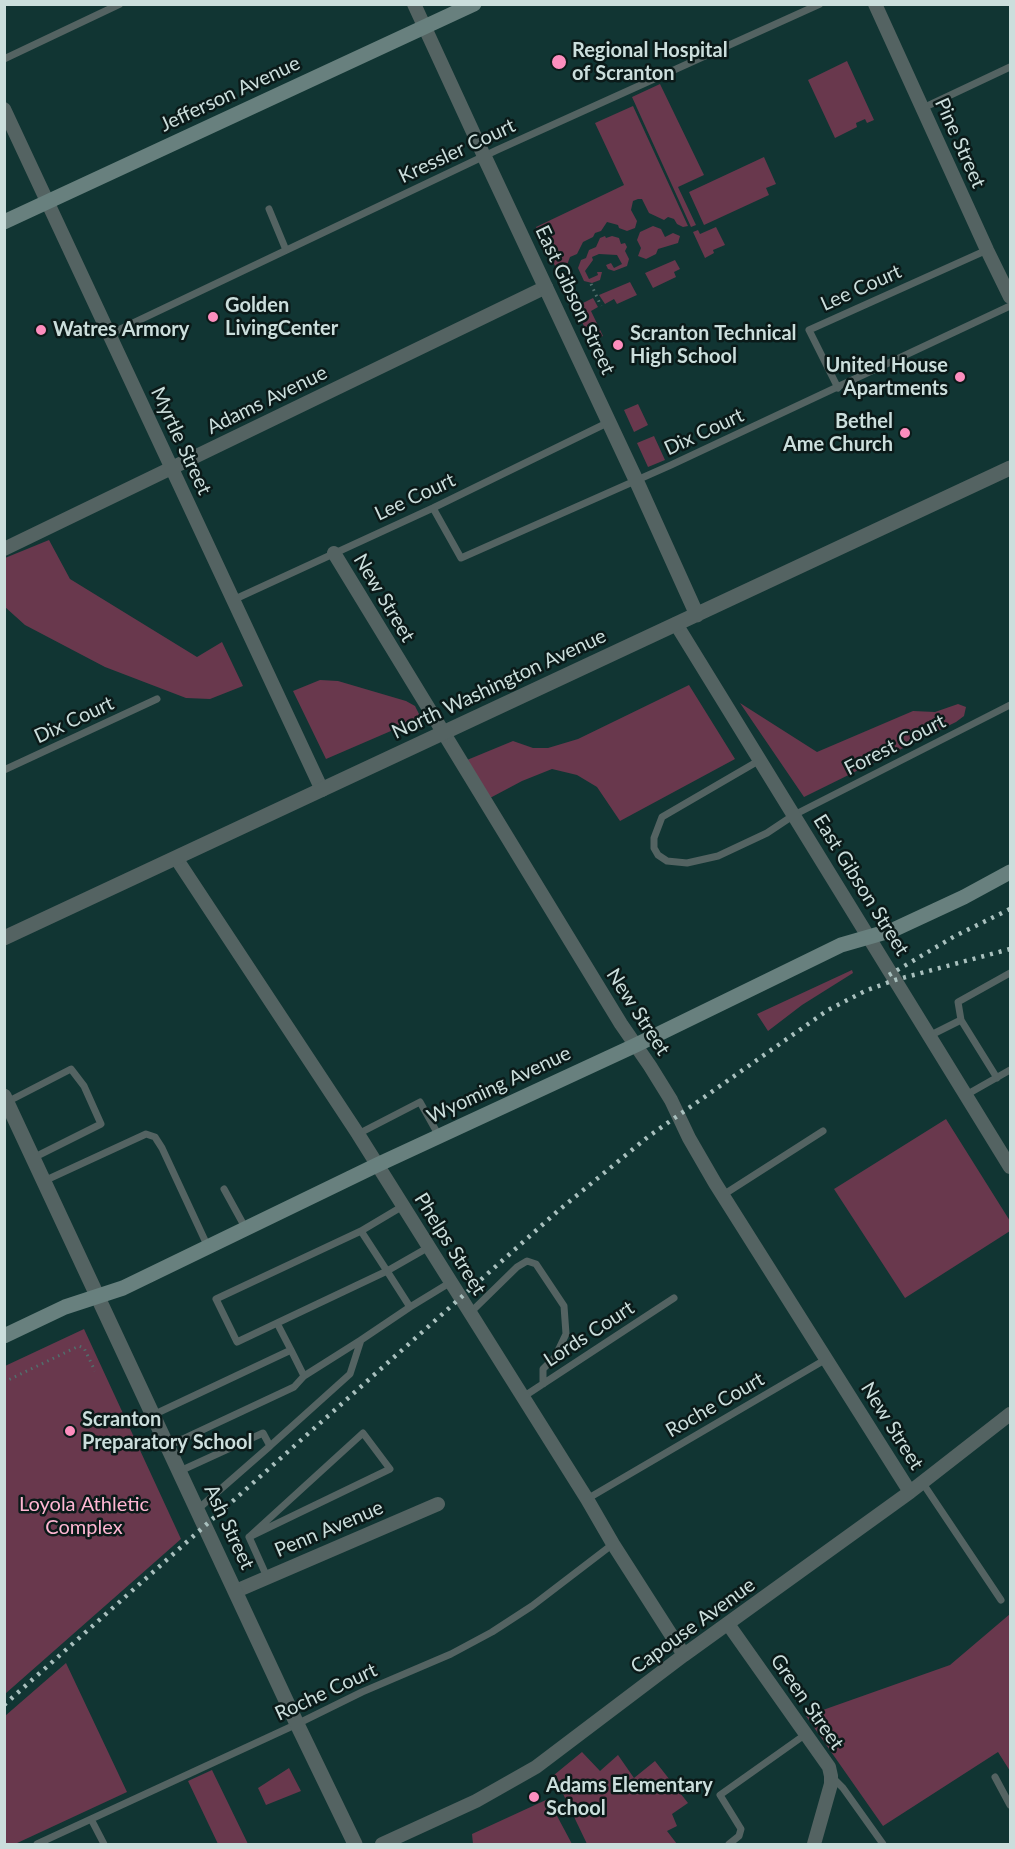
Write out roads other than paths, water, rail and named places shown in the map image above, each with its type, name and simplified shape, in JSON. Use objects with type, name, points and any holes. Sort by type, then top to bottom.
[{"type":"main road","name":"Jefferson Avenue","points":[[4,222],[474,4]]},
{"type":"main road","name":"Wyoming Avenue","points":[[4,1336],[65,1307],[123,1288],[377,1165],[636,1045],[841,945],[893,930],[1011,872]]},
{"type":"street","name":"East Gibson Street","points":[[414,4],[697,615]]},
{"type":"street","name":"Pine Street","points":[[875,4],[987,250],[1011,297]]},
{"type":"street","name":"Myrtle Street","points":[[4,109],[322,790]]},
{"type":"street","name":"Adams Avenue","points":[[4,549],[546,287]]},
{"type":"street","name":"North Washington Avenue","points":[[4,938],[1011,468]]},
{"type":"street","name":"New Street","points":[[334,553],[621,1024],[671,1100],[689,1138],[723,1195],[828,1358],[910,1492]]},
{"type":"street","name":"East Gibson Street","points":[[676,624],[1011,1167]]},
{"type":"street","name":"Phelps Street","points":[[176,858],[358,1134],[684,1655]]},
{"type":"street","name":"Ash Street","points":[[6,1099],[355,1845]]},
{"type":"street","name":"Capouse Avenue","points":[[382,1845],[476,1801],[536,1767],[684,1655],[910,1492],[1011,1413]]},
{"type":"street","name":"Penn Avenue","points":[[236,1591],[438,1504]]},
{"type":"street","name":"Green Street","points":[[728,1624],[829,1767],[831,1776],[814,1845]]},
{"type":"lane","points":[[4,59],[120,4]]},
{"type":"lane","name":"Kressler Court","points":[[110,334],[484,156],[820,4]]},
{"type":"lane","points":[[923,108],[1011,67]]},
{"type":"lane","points":[[269,209],[286,250]]},
{"type":"lane","name":"Lee Court","points":[[838,388],[809,330],[987,250]]},
{"type":"lane","name":"Dix Court","points":[[433,508],[461,558],[671,465],[1011,306]]},
{"type":"lane","name":"Lee Court","points":[[233,600],[433,508],[609,422]]},
{"type":"lane","name":"Dix Court","points":[[4,770],[157,699]]},
{"type":"lane","name":"Forest Court","points":[[760,760],[662,817],[654,838],[654,848],[658,855],[668,861],[687,863],[718,856],[767,833],[794,815],[1011,705]]},
{"type":"lane","points":[[997,1078],[961,1020],[958,1002],[1011,973]]},
{"type":"lane","points":[[929,1036],[961,1020]]},
{"type":"lane","points":[[6,1099],[71,1069],[84,1086],[101,1124],[33,1158]]},
{"type":"lane","points":[[966,1095],[1011,1070]]},
{"type":"lane","points":[[358,1134],[420,1102],[439,1136]]},
{"type":"lane","points":[[723,1195],[823,1131]]},
{"type":"lane","points":[[44,1181],[146,1134],[155,1137],[208,1247]]},
{"type":"lane","points":[[224,1189],[246,1228]]},
{"type":"lane","points":[[403,1206],[361,1231],[216,1299],[237,1342],[387,1271],[429,1247]]},
{"type":"lane","points":[[361,1231],[410,1307]]},
{"type":"lane","points":[[470,1313],[517,1267],[528,1261],[536,1264],[564,1306],[566,1334],[555,1357],[543,1369],[543,1384]]},
{"type":"lane","points":[[168,1446],[294,1387],[304,1376],[450,1282]]},
{"type":"lane","name":"Lords Court","points":[[522,1398],[674,1298]]},
{"type":"lane","points":[[277,1323],[304,1376]]},
{"type":"lane","points":[[198,1509],[350,1374],[362,1340]]},
{"type":"lane","points":[[153,1415],[291,1350]]},
{"type":"lane","name":"Roche Court","points":[[587,1499],[828,1358]]},
{"type":"lane","points":[[180,1471],[263,1433],[270,1446]]},
{"type":"lane","points":[[363,1433],[390,1469],[279,1522],[249,1537],[363,1433]]},
{"type":"lane","points":[[922,1482],[1001,1600]]},
{"type":"lane","points":[[249,1537],[267,1577]]},
{"type":"lane","name":"Roche Court","points":[[37,1845],[492,1632],[532,1606],[613,1544]]},
{"type":"lane","points":[[729,1845],[739,1836],[741,1829],[720,1795],[806,1734]]},
{"type":"lane","points":[[831,1776],[843,1788],[883,1845]]},
{"type":"lane","points":[[996,1777],[1011,1804]]},
{"type":"lane","points":[[91,1820],[104,1845]]},
{"type":"railway","points":[[889,975],[955,936],[1010,909]]},
{"type":"railway","points":[[4,1705],[559,1210],[649,1136],[828,1010],[867,990],[895,980],[1010,949]]},
{"type":"place","name":"Regional Hospital of Scranton","points":[[559,62]]},
{"type":"place","name":"Golden LivingCenter","points":[[213,317]]},
{"type":"place","name":"Watres Armory","points":[[41,330]]},
{"type":"place","name":"Scranton Technical High School","points":[[618,345]]},
{"type":"place","name":"United House Apartments","points":[[960,377]]},
{"type":"place","name":"Bethel Ame Church","points":[[905,433]]},
{"type":"place","name":"Scranton Preparatory School","points":[[70,1431]]},
{"type":"place","name":"Adams Elementary School","points":[[534,1797]]},
{"type":"park label","name":"Loyola Athletic Complex","points":[[84,1516]]}]
